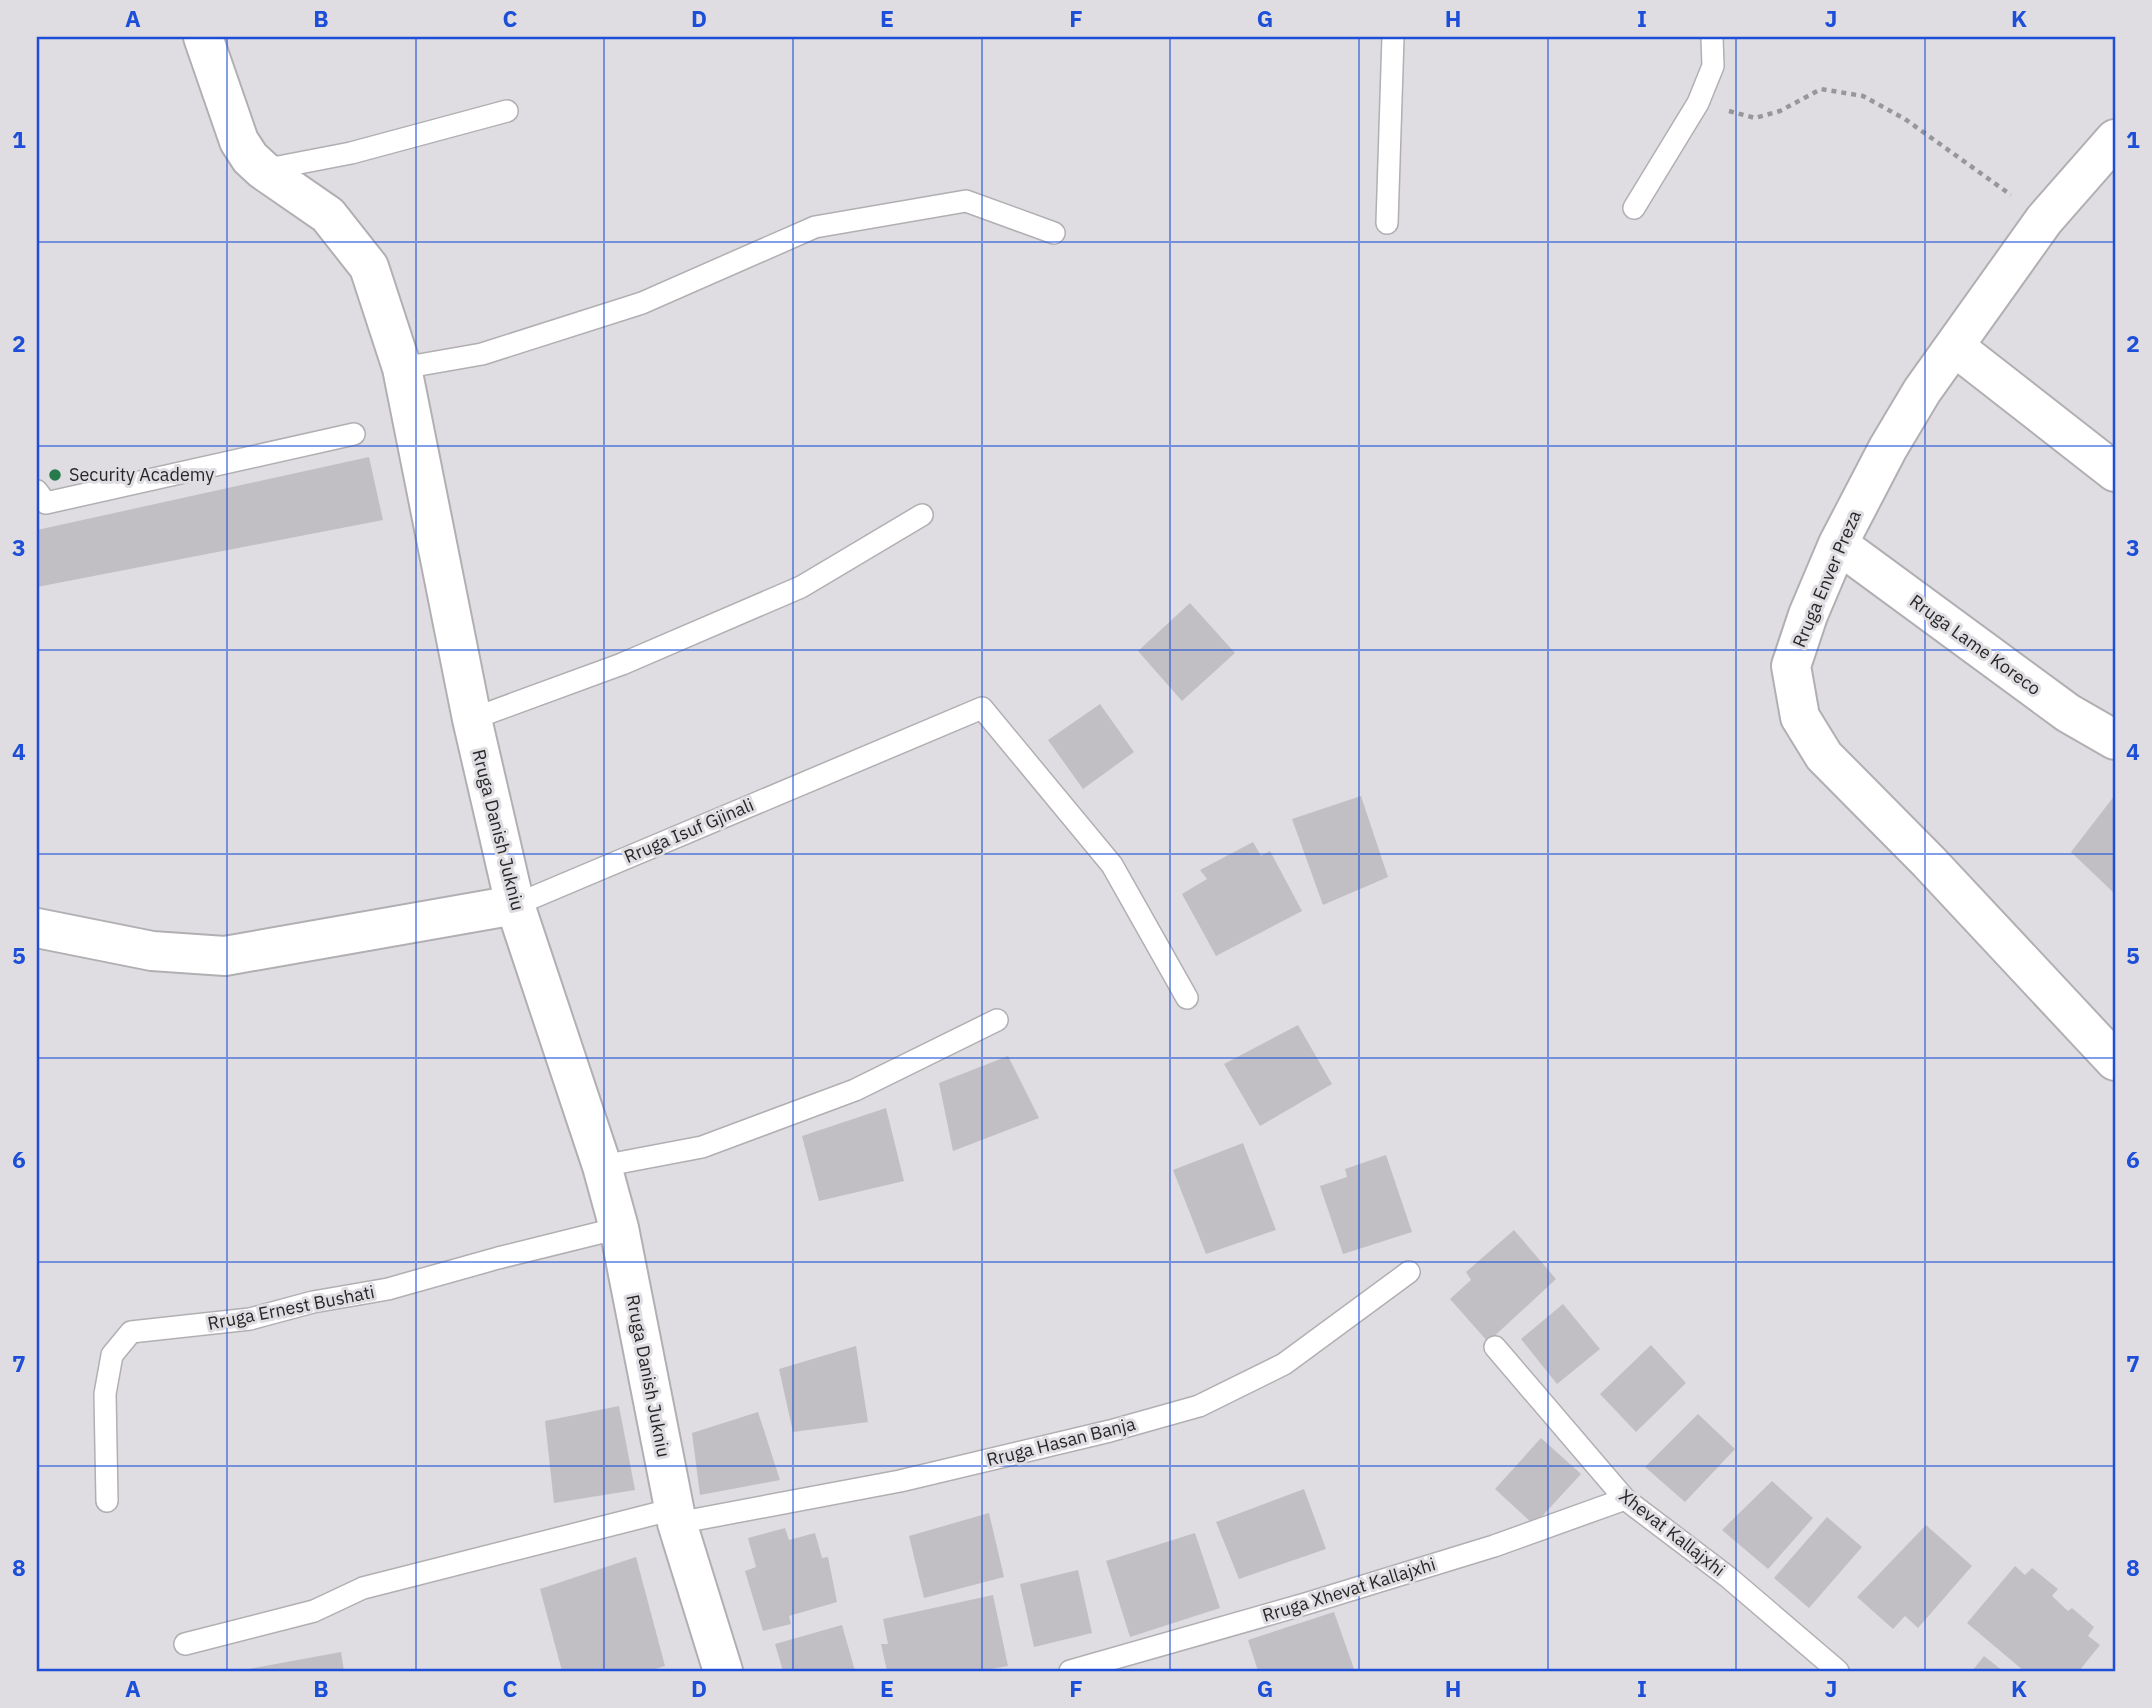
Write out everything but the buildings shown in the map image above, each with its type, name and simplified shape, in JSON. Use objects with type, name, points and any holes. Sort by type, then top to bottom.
[{"type":"street","name":"Rruga Danish Jukniu","points":[[203,37],[239,141],[250,158],[328,215],[369,267],[402,369],[472,719],[515,905],[602,1166],[619,1228],[676,1516],[723,1671]]},
{"type":"street","name":"Rruga Enver Preza","points":[[2115,139],[2044,220],[1923,391],[1888,449],[1838,544],[1808,615],[1791,666],[1800,717],[1824,757],[1929,862],[2115,1061]]},
{"type":"street","points":[[1955,347],[2115,472]]},
{"type":"street","name":"Rruga Lame Koreco","points":[[1838,544],[2068,713],[2115,740]]},
{"type":"street","name":"Rruga Isuf Gjinali","points":[[37,928],[152,951],[225,957],[515,905]]},
{"type":"lane","points":[[1387,223],[1393,37]]},
{"type":"lane","points":[[1634,208],[1698,103],[1713,66],[1712,37]]},
{"type":"lane","points":[[263,170],[351,153],[507,111]]},
{"type":"lane","points":[[402,369],[482,354],[642,303],[815,227],[966,201],[1054,233]]},
{"type":"lane","points":[[37,491],[46,503],[354,434]]},
{"type":"lane","points":[[472,719],[622,664],[801,587],[922,515]]},
{"type":"lane","name":"Rruga Isuf Gjinali","points":[[515,905],[982,708],[1112,865],[1187,998]]},
{"type":"lane","points":[[602,1166],[702,1147],[727,1138],[855,1090],[997,1020]]},
{"type":"lane","name":"Rruga Ernest Bushati","points":[[107,1501],[105,1394],[112,1355],[131,1332],[250,1319],[313,1302],[388,1289],[619,1228]]},
{"type":"lane","name":"Rruga Hasan Banja","points":[[185,1644],[314,1611],[363,1588],[676,1516],[900,1481],[1110,1431],[1199,1406],[1284,1364],[1409,1272]]},
{"type":"lane","name":"Xhevat Kallajxhi","points":[[1495,1347],[1625,1499],[1728,1577],[1838,1671]]},
{"type":"lane","name":"Rruga Xhevat Kallajxhi","points":[[1070,1671],[1305,1604],[1494,1546],[1625,1499]]},
{"type":"path","points":[[1698,103],[1755,118],[1780,111],[1821,89],[1863,96],[1905,119],[2044,220]]},
{"type":"place","name":"Security Academy","points":[[55,475]]}]
